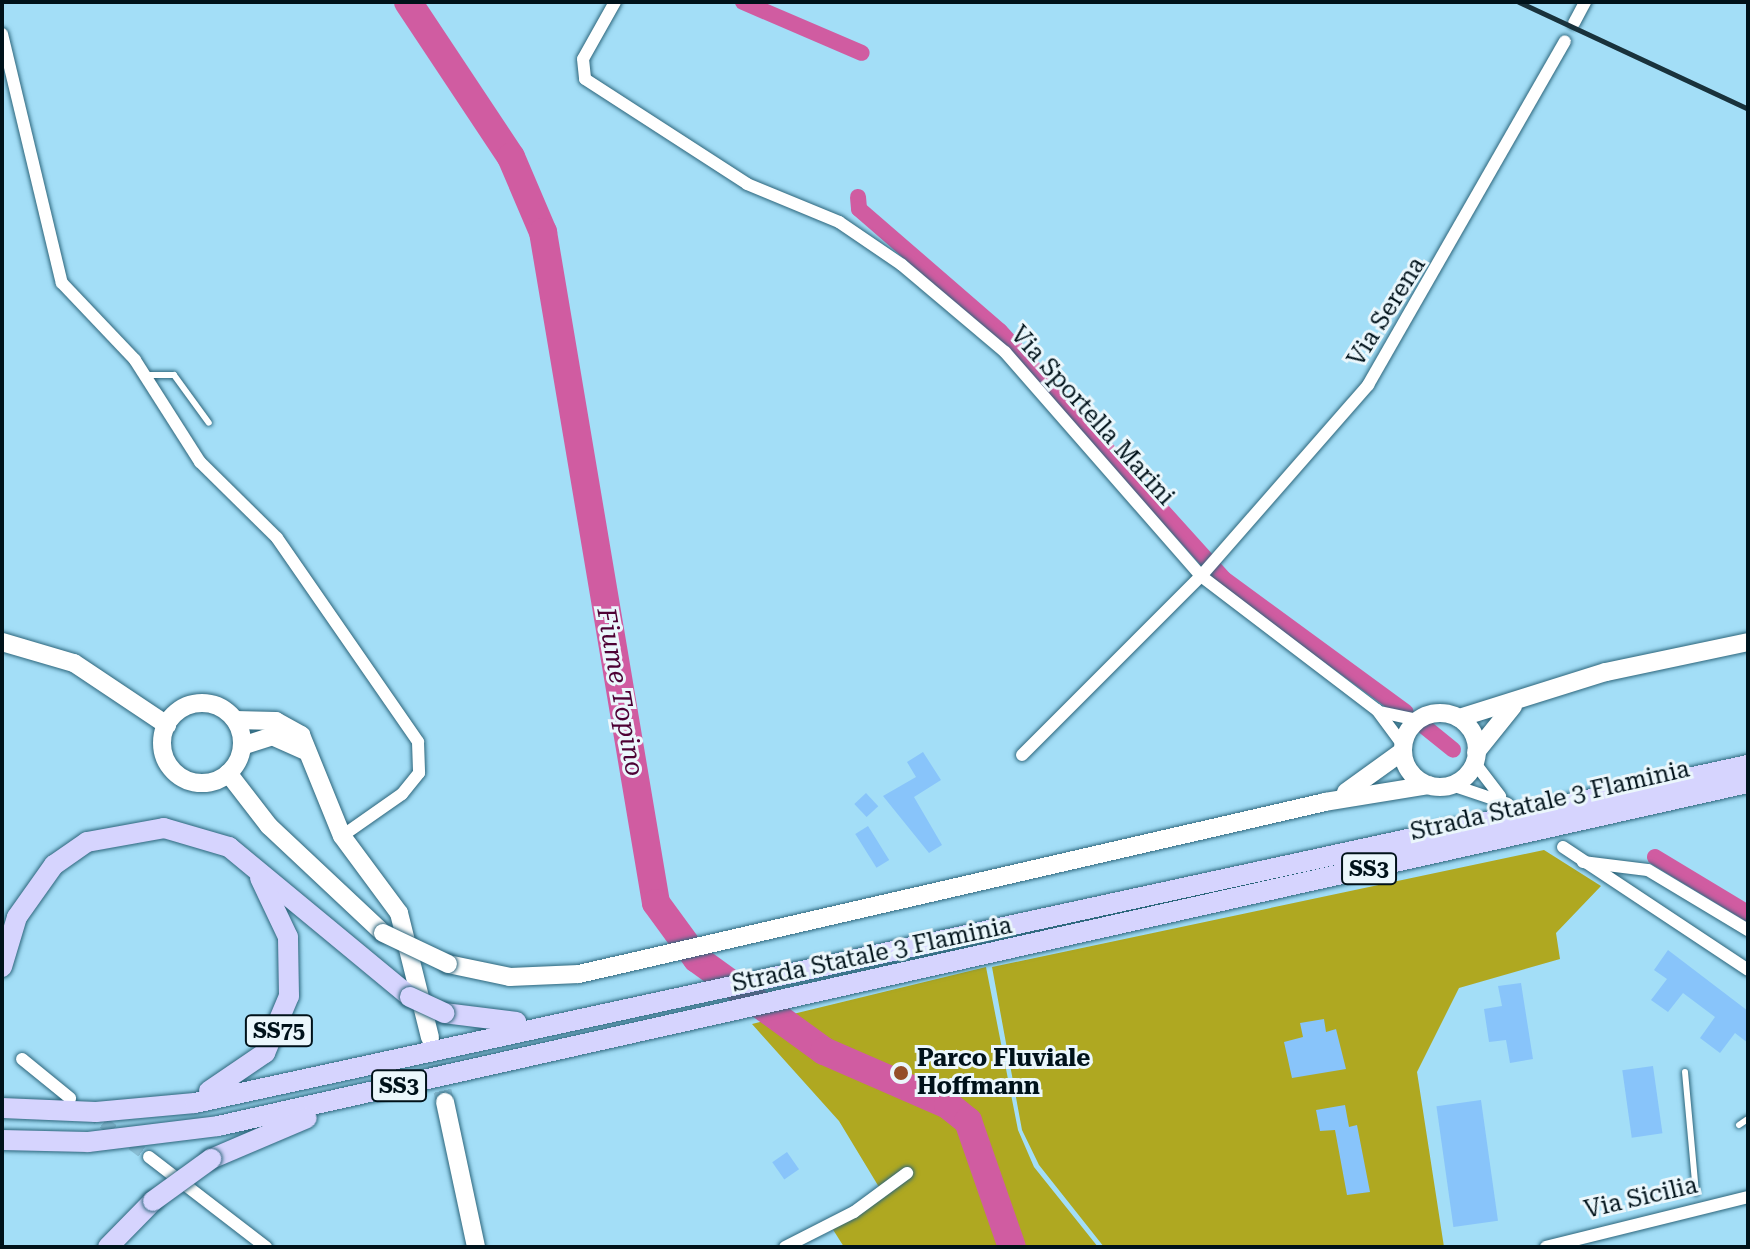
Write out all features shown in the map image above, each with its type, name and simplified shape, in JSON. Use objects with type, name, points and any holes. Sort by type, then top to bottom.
[{"type":"highway","name":"Strada Statale 3 Flaminia","points":[[2,1108],[26,1111],[131,1110],[195,1103],[923,942],[1748,765]]},
{"type":"highway","name":"Strada Statale 3 Flaminia","points":[[2,1140],[23,1143],[149,1138],[218,1126],[990,956],[1748,783]]},
{"type":"highway","points":[[2,967],[33,889],[87,842],[164,828],[199,835],[253,864],[410,997],[444,1013],[500,1024],[632,1006]]},
{"type":"highway","name":"SS75","points":[[131,1110],[219,1088],[265,1053],[281,1028],[289,996],[288,937],[253,864]]},
{"type":"highway","points":[[108,1247],[153,1201],[211,1159],[300,1119],[637,1033]]},
{"type":"main road","points":[[2,642],[74,663],[167,725]]},
{"type":"main road","points":[[1325,802],[1403,748],[1418,720],[1438,713],[1459,718],[1524,696],[1748,642]]},
{"type":"main road","points":[[228,773],[269,826],[383,933],[448,964],[510,977],[579,974],[1325,802],[1429,785],[1452,785],[1524,696]]},
{"type":"main road","points":[[235,720],[242,746],[228,773],[203,782],[177,774],[164,751],[167,725],[194,704],[217,705],[235,720],[291,726],[309,755],[342,836],[399,913],[430,1037]]},
{"type":"main road","points":[[1459,718],[1475,757]]},
{"type":"main road","points":[[242,746],[272,736],[309,755]]},
{"type":"main road","name":"Via Sportella Marini","points":[[1403,748],[1410,773],[1429,785]]},
{"type":"main road","points":[[445,1102],[476,1247]]},
{"type":"street","name":"Via Sportella Marini","points":[[615,2],[583,59],[585,79],[747,184],[839,222],[902,265],[1015,363],[1202,575],[1377,710],[1403,748]]},
{"type":"street","points":[[1574,23],[1585,2]]},
{"type":"street","points":[[2,34],[19,82],[52,262],[143,375],[200,462],[277,538],[418,742],[419,773],[411,783],[342,836]]},
{"type":"street","name":"Via Serena","points":[[1022,755],[1202,575],[1398,344],[1565,41]]},
{"type":"street","points":[[1377,710],[1418,720]]},
{"type":"street","points":[[1452,785],[1508,804],[1475,757]]},
{"type":"street","points":[[1563,847],[1748,970]]},
{"type":"street","points":[[1583,862],[1648,870],[1748,930]]},
{"type":"street","points":[[22,1059],[70,1098]]},
{"type":"street","points":[[149,1157],[266,1247]]},
{"type":"street","points":[[785,1247],[854,1212],[907,1173]]},
{"type":"street","name":"Via Sicilia","points":[[1546,1247],[1748,1197]]},
{"type":"lane","points":[[143,375],[174,375],[209,423]]},
{"type":"lane","points":[[1685,1072],[1696,1193]]},
{"type":"lane","points":[[1739,1125],[1748,1119]]},
{"type":"shaded area","points":[[1544,850],[1601,886],[1556,933],[1560,959],[1459,988],[1417,1072],[1444,1247],[1104,1247],[1039,1165],[1022,1130],[992,967]]},
{"type":"shaded area","name":"Parco Fluviale Hoffmann","points":[[986,967],[1018,1130],[1034,1167],[1098,1247],[844,1247],[832,1228],[885,1197],[839,1121],[752,1024]]},
{"type":"building","points":[[923,752],[941,780],[914,797],[942,845],[929,853],[883,796],[916,777],[907,762]]},
{"type":"building","points":[[866,793],[878,806],[867,817],[854,804]]},
{"type":"building","points":[[868,826],[889,860],[876,868],[855,834]]},
{"type":"building","points":[[1668,950],[1748,1011],[1748,1043],[1735,1033],[1720,1053],[1700,1038],[1715,1017],[1683,993],[1668,1012],[1651,1000],[1667,979],[1654,970]]},
{"type":"building","points":[[1521,983],[1533,1059],[1510,1063],[1506,1040],[1489,1042],[1484,1009],[1502,1006],[1498,986]]},
{"type":"building","points":[[1324,1019],[1326,1032],[1336,1029],[1346,1069],[1292,1078],[1284,1042],[1303,1037],[1300,1023]]},
{"type":"building","points":[[1653,1066],[1662,1133],[1632,1138],[1622,1070]]},
{"type":"building","points":[[1481,1100],[1498,1221],[1453,1227],[1436,1106]]},
{"type":"building","points":[[1345,1105],[1349,1127],[1357,1125],[1370,1192],[1347,1195],[1335,1130],[1320,1131],[1316,1110]]},
{"type":"building","points":[[787,1152],[799,1169],[784,1180],[772,1162]]},
{"type":"waterway","name":"Fiume Topino","points":[[408,2],[511,157],[543,232],[656,903],[697,959],[824,1051],[948,1105],[968,1121],[1012,1247]]},
{"type":"waterway","points":[[743,2],[862,53]]},
{"type":"waterway","points":[[858,197],[859,209],[1000,331],[1224,579],[1406,712]]},
{"type":"waterway","points":[[1425,727],[1453,750]]},
{"type":"waterway","points":[[1655,857],[1748,913]]},
{"type":"tunnel","points":[[431,1038],[445,1102]]},
{"type":"tunnel","points":[[89,1112],[149,1157]]},
{"type":"railway","points":[[1519,2],[1748,109]]},
{"type":"place","name":"Parco Fluviale Hoffmann","points":[[901,1073]]}]
